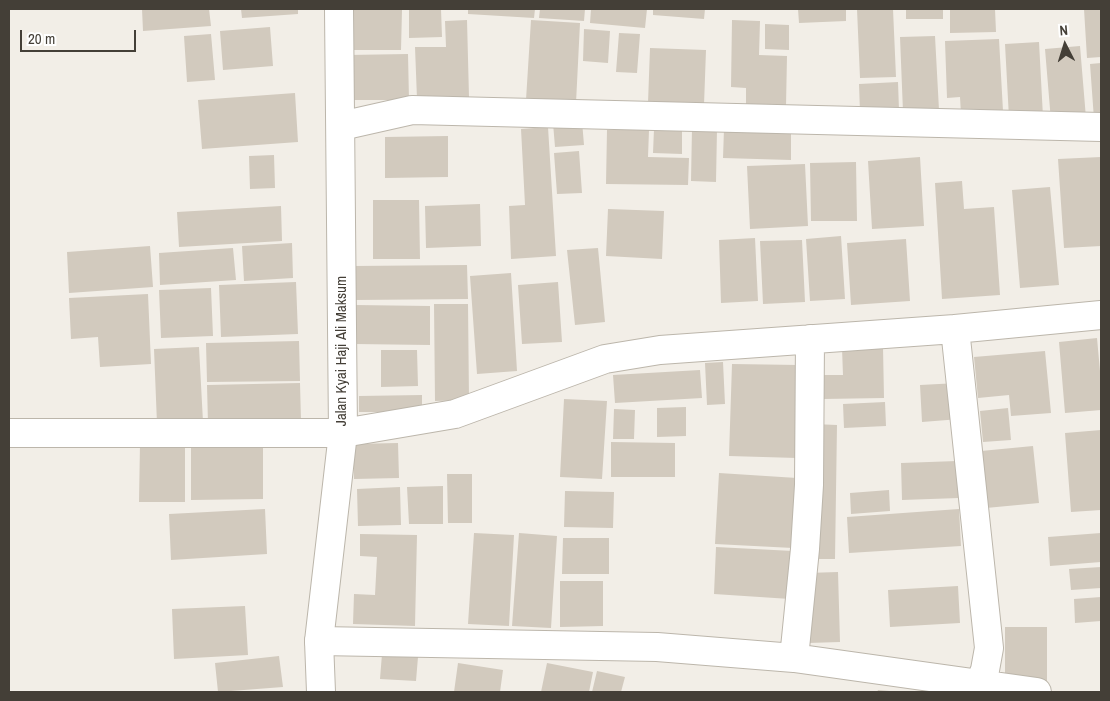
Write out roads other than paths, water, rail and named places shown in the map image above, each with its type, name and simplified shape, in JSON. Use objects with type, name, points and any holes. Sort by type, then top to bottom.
[{"type":"street","name":"Jalan Kyai Haji Ali Maksum","points":[[321,692],[319,641],[343,433],[339,9]]},
{"type":"street","points":[[341,126],[412,110],[1101,127]]},
{"type":"street","points":[[9,433],[343,433],[454,414],[605,359],[660,350],[955,329],[1101,315]]},
{"type":"street","points":[[955,329],[989,648],[985,670],[978,689]]},
{"type":"street","points":[[794,658],[806,550],[809,485],[810,339]]},
{"type":"street","points":[[319,641],[657,647],[794,658],[978,689],[1036,692]]}]
